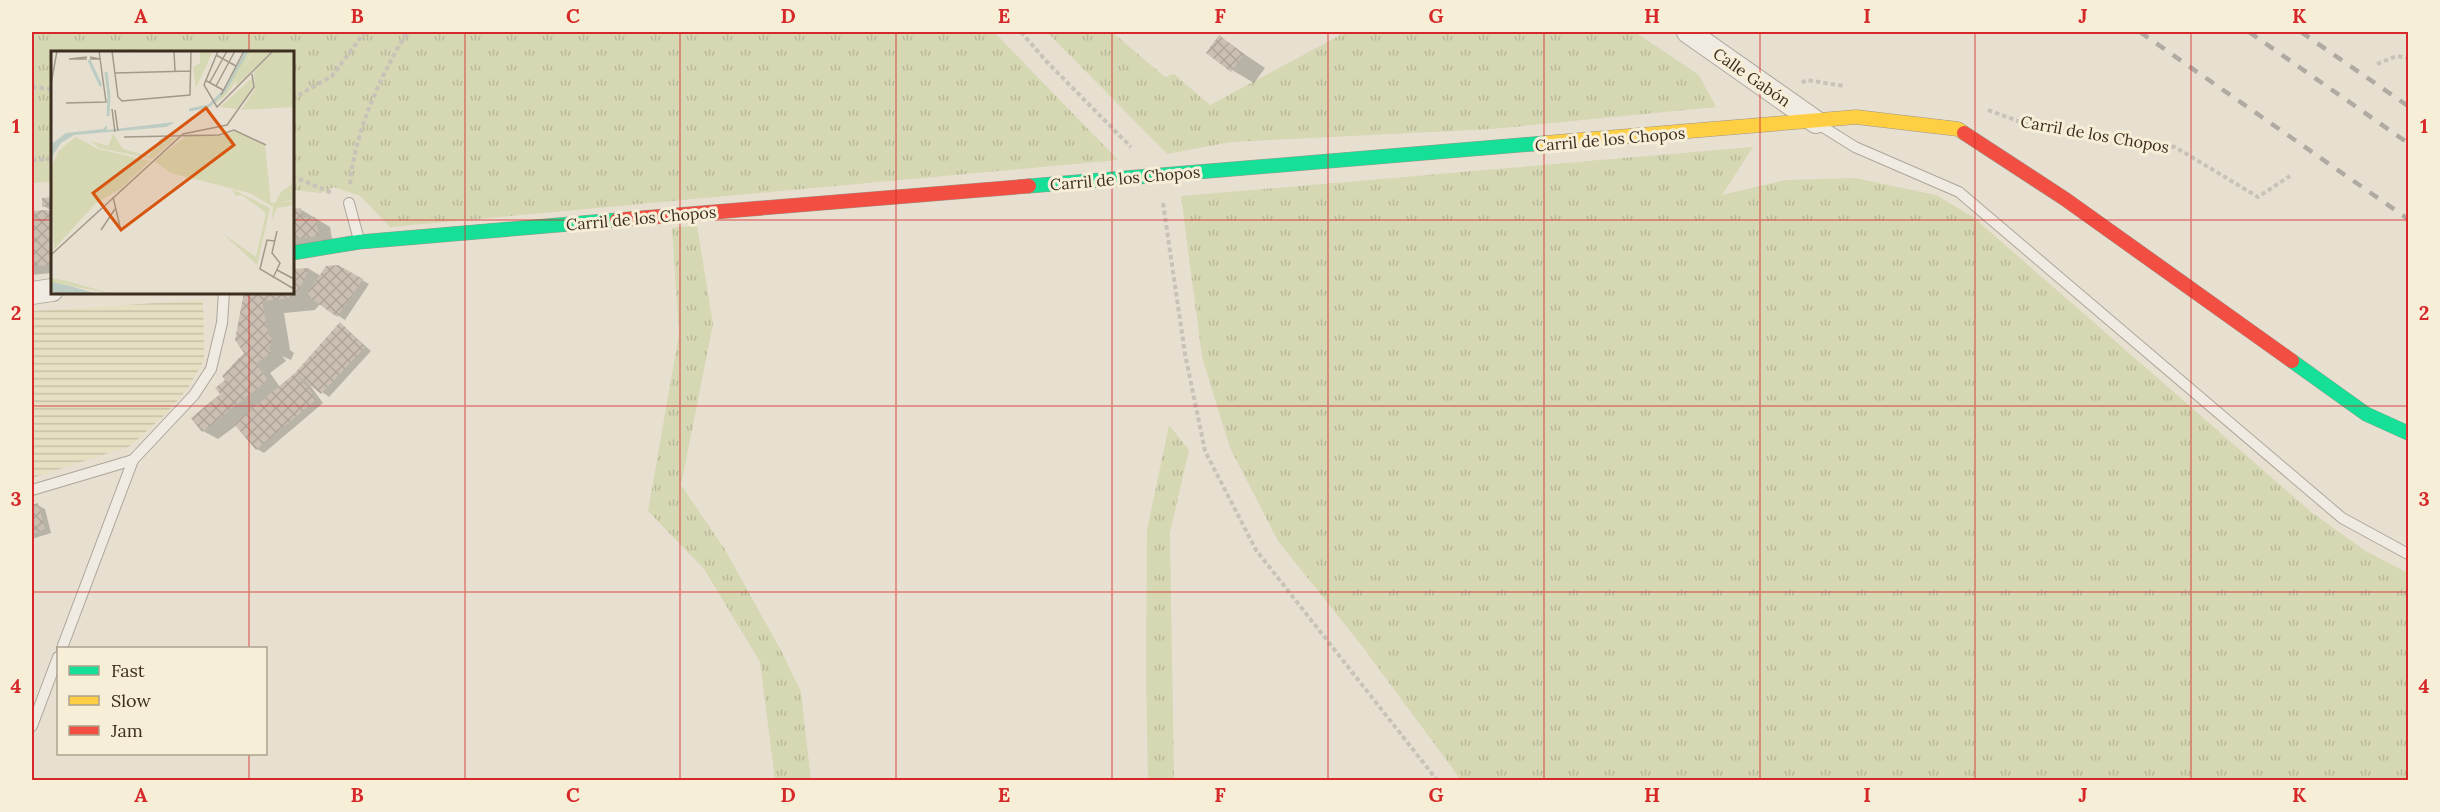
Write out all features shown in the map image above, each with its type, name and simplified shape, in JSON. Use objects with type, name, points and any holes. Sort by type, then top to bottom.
[{"type":"street","name":"Calle Gabón","points":[[1688,32],[1816,122]]},
{"type":"street","name":"Carril de los Chopos","points":[[294,253],[359,242],[1856,117],[1958,129],[2064,199],[2366,414],[2409,433]]},
{"type":"street","points":[[32,293],[51,290]]},
{"type":"lane","points":[[1816,122],[1855,147],[1959,192],[2342,518],[2409,554]]},
{"type":"lane","points":[[349,203],[359,242]]},
{"type":"lane","points":[[62,647],[134,460],[194,395],[211,369],[222,324],[224,294]]},
{"type":"lane","points":[[32,490],[134,460]]},
{"type":"lane","points":[[32,726],[57,660]]},
{"type":"path","points":[[294,98],[332,76],[365,32]]},
{"type":"path","points":[[294,177],[324,188],[349,203],[354,154],[361,131],[393,55],[407,32]]},
{"type":"path","points":[[1021,32],[1047,62],[1158,175],[1185,354],[1205,451],[1256,550],[1437,780]]},
{"type":"path","points":[[2377,64],[2397,56],[2409,58]]},
{"type":"path","points":[[1783,98],[1806,80],[1851,87]]},
{"type":"path","points":[[32,87],[51,89]]},
{"type":"path","name":"Carril de los Chopos","points":[[1986,110],[2029,125],[2175,147],[2258,197],[2290,176]]},
{"type":"path","points":[[32,160],[51,159]]},
{"type":"shaded area","points":[[203,300],[204,360],[188,388],[166,414],[130,446],[32,478],[32,311]]},
{"type":"green space","points":[[32,32],[994,32],[1118,160],[390,227],[360,196],[334,187],[321,193],[294,190],[294,51],[51,51],[51,182],[32,183]]},
{"type":"green space","points":[[1047,32],[1112,32],[1165,77],[1174,74],[1210,105],[1346,32],[1635,32],[1699,75],[1716,107],[1492,129],[1231,142],[1167,154]]},
{"type":"green space","points":[[1753,147],[1722,195],[1785,180],[1855,178],[1936,195],[1973,217],[2310,511],[2364,550],[2408,573],[2408,780],[1461,780],[1362,646],[1278,541],[1230,448],[1202,357],[1181,196]]},
{"type":"green space","points":[[697,225],[713,324],[681,485],[724,548],[782,652],[801,692],[811,780],[775,780],[760,662],[704,569],[648,511],[679,334],[672,228]]},
{"type":"green space","points":[[1169,425],[1189,450],[1170,533],[1174,780],[1148,780],[1147,530]]},
{"type":"building","points":[[1219,35],[1244,54],[1231,72],[1206,53]]},
{"type":"building","points":[[51,197],[51,206],[42,207],[42,198]]},
{"type":"building","points":[[301,208],[302,218],[315,217],[319,236],[294,239],[294,209]]},
{"type":"building","points":[[32,211],[51,211],[51,265],[32,266]]},
{"type":"building","points":[[338,265],[363,279],[337,317],[306,295],[326,266]]},
{"type":"building","points":[[309,268],[298,292],[292,298],[262,301],[269,336],[273,339],[268,349],[272,352],[256,364],[268,380],[202,432],[191,418],[220,394],[215,388],[225,380],[222,376],[244,353],[235,340],[244,294],[294,294],[294,269]]},
{"type":"building","points":[[340,322],[365,347],[321,394],[295,373]]},
{"type":"building","points":[[295,373],[317,399],[256,450],[234,424]]},
{"type":"building","points":[[38,503],[45,529],[32,534],[32,505]]},
{"type":"railway","points":[[2140,32],[2408,219]]},
{"type":"railway","points":[[2249,32],[2408,143]]},
{"type":"railway","points":[[2301,32],[2408,106]]},
{"type":"traffic: fast","points":[[1029,186],[1545,143]]},
{"type":"traffic: fast","points":[[294,253],[359,242],[617,220]]},
{"type":"traffic: fast","points":[[2292,361],[2366,414],[2408,433]]},
{"type":"traffic: slow","points":[[1545,143],[1856,117],[1958,129],[1964,133]]},
{"type":"traffic: jam","points":[[1964,133],[2065,199],[2292,361]]},
{"type":"traffic: jam","points":[[617,220],[1029,186]]}]
